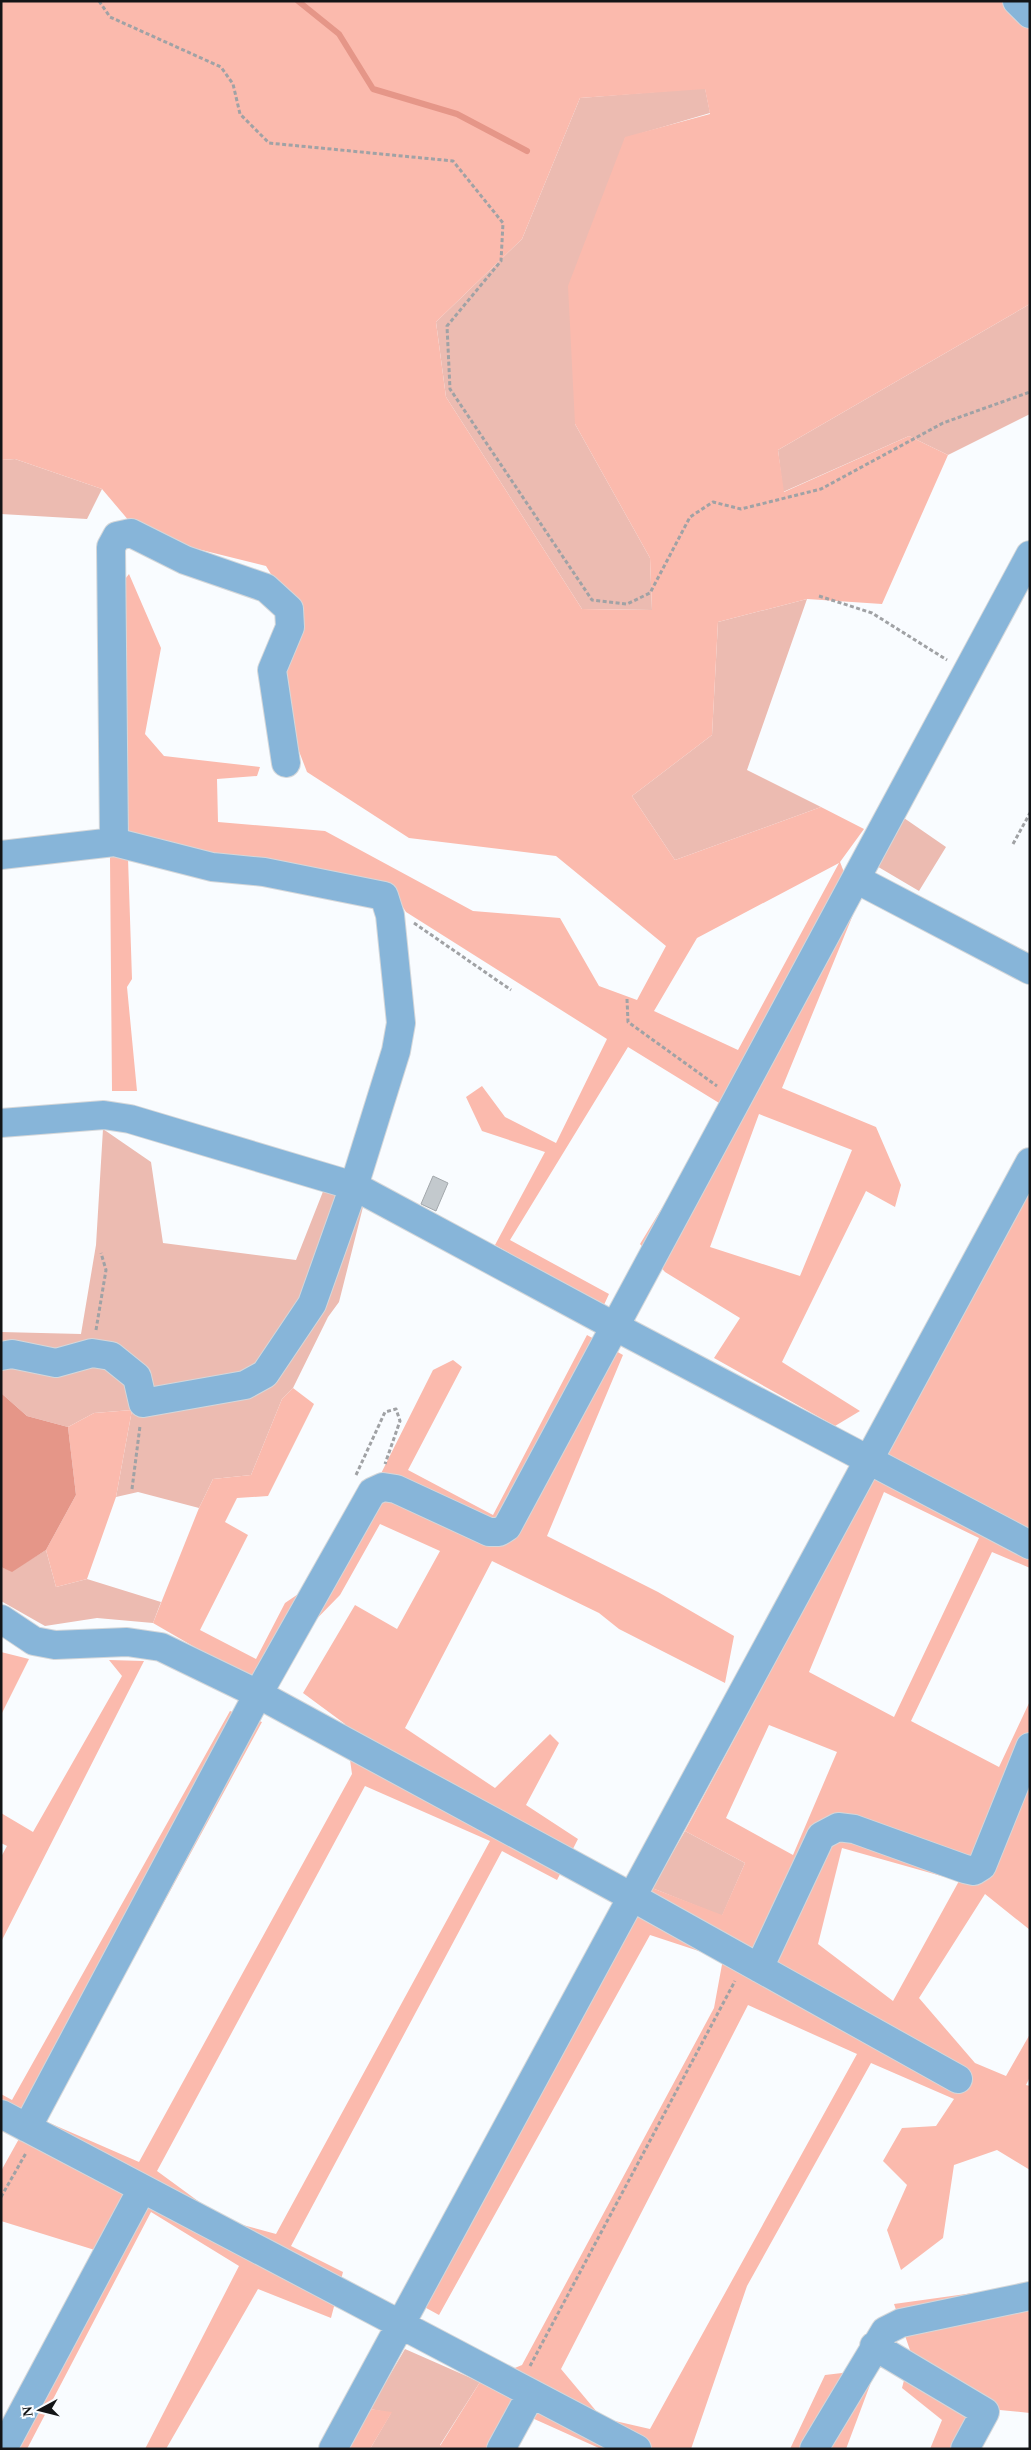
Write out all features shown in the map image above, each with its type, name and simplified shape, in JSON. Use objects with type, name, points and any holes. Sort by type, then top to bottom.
[{"type":"street","points":[[1017,1],[1030,14]]},
{"type":"street","points":[[114,842],[111,547],[117,536],[131,533],[185,560],[266,588],[288,609],[290,627],[272,670],[286,763]]},
{"type":"street","points":[[27,2128],[258,1694],[372,1492],[383,1487],[396,1489],[489,1532],[499,1532],[507,1527],[1030,555]]},
{"type":"street","points":[[1,855],[114,842],[212,867],[264,872],[384,896],[390,915],[401,1023],[396,1051],[354,1186],[312,1304],[265,1374],[244,1385],[143,1403],[137,1377],[111,1356],[92,1353],[56,1363],[12,1354],[1,1356]]},
{"type":"street","points":[[856,879],[1030,970]]},
{"type":"street","points":[[1,1123],[104,1115],[130,1119],[354,1186],[614,1326],[1030,1545]]},
{"type":"street","points":[[333,2449],[1030,1162]]},
{"type":"street","points":[[1,1620],[34,1640],[55,1645],[127,1642],[161,1647],[258,1694],[632,1896],[958,2079]]},
{"type":"street","points":[[753,1964],[821,1836],[838,1827],[854,1829],[965,1869],[974,1870],[982,1866],[1030,1747]]},
{"type":"street","points":[[1,2114],[400,2326],[637,2449]]},
{"type":"street","points":[[3,2449],[142,2189]]},
{"type":"street","points":[[814,2449],[874,2346],[885,2331],[901,2323],[1030,2296]]},
{"type":"street","points":[[874,2346],[985,2412],[965,2449]]},
{"type":"street","points":[[501,2449],[525,2390]]},
{"type":"path","points":[[99,1],[110,17],[221,67],[233,84],[240,114],[269,143],[453,161],[503,223],[501,261],[446,326],[450,389],[592,600],[627,604],[650,593],[690,517],[713,502],[741,509],[821,489],[943,423],[1030,392]]},
{"type":"path","points":[[820,596],[872,613],[967,672]]},
{"type":"path","points":[[1014,844],[1030,813]]},
{"type":"path","points":[[390,915],[412,922],[511,990]]},
{"type":"path","points":[[627,999],[628,1022],[736,1100]]},
{"type":"path","points":[[92,1353],[106,1270],[101,1253]]},
{"type":"path","points":[[132,1489],[143,1403]]},
{"type":"path","points":[[525,2390],[753,1964]]},
{"type":"path","points":[[1,2196],[30,2146],[27,2128]]},
{"type":"shaded area","points":[[1,1],[1030,1],[1030,304],[778,450],[784,492],[909,436],[948,455],[882,604],[807,599],[718,622],[712,735],[632,796],[675,860],[821,807],[864,829],[840,862],[857,905],[782,1088],[876,1127],[901,1185],[895,1207],[866,1191],[782,1362],[860,1411],[835,1426],[714,1358],[740,1318],[665,1272],[640,1244],[724,1106],[628,1047],[510,1240],[609,1294],[603,1307],[495,1245],[545,1152],[482,1131],[466,1097],[482,1086],[505,1117],[556,1143],[607,1039],[406,912],[389,886],[128,858],[132,979],[127,987],[137,1091],[112,1091],[110,858],[121,836],[118,588],[129,574],[161,648],[145,734],[164,756],[260,767],[257,776],[217,779],[218,822],[325,831],[473,911],[560,918],[599,986],[637,1000],[666,946],[556,856],[409,838],[307,772],[273,684],[296,615],[266,566],[141,535],[102,489],[15,459],[1,460]],"holes":[[[705,89],[710,114],[625,137],[568,286],[575,424],[650,558],[652,610],[582,609],[446,397],[436,322],[522,239],[580,98]],[[839,863],[738,1050],[654,1011],[697,938]],[[759,1114],[852,1150],[800,1276],[710,1247]]]},
{"type":"shaded area","points":[[705,88],[710,113],[625,138],[575,424],[650,558],[652,610],[582,609],[446,397],[436,322],[522,239],[580,98]]},
{"type":"shaded area","points":[[1030,304],[1030,414],[948,455],[909,436],[783,492],[778,450]]},
{"type":"shaded area","points":[[15,459],[102,489],[87,519],[1,514],[1,460]]},
{"type":"shaded area","points":[[807,599],[747,770],[821,807],[675,860],[632,796],[712,735],[718,622]]},
{"type":"shaded area","points":[[904,818],[946,847],[919,891],[875,865]]},
{"type":"shaded area","points":[[103,1129],[151,1162],[163,1243],[296,1260],[324,1189],[363,1207],[339,1302],[328,1317],[293,1388],[282,1399],[251,1475],[213,1479],[199,1508],[138,1492],[116,1497],[132,1410],[94,1413],[68,1427],[27,1416],[1,1393],[1,1332],[81,1334],[96,1245]]},
{"type":"shaded area","points":[[1030,1186],[1030,1568],[992,1552],[911,1721],[999,1767],[1030,1701],[1030,1930],[985,1894],[919,1998],[975,2063],[1006,2076],[1030,2034],[1030,2077],[1026,2085],[1030,2086],[1030,2170],[997,2150],[954,2165],[943,2238],[901,2270],[887,2230],[907,2185],[883,2161],[902,2128],[936,2126],[954,2099],[871,2063],[747,2286],[691,2449],[601,2449],[532,2418],[515,2449],[444,2449],[440,2446],[480,2382],[522,2365],[714,2008],[723,1959],[650,1935],[439,2315],[417,2303],[652,1888],[722,1915],[745,1863],[685,1831]],"holes":[[[884,1492],[979,1538],[894,1717],[809,1672]],[[769,1725],[837,1752],[793,1855],[726,1818]],[[842,1848],[959,1881],[893,2001],[818,1944]],[[748,2005],[857,2054],[650,2429],[602,2418],[561,2369]]]},
{"type":"shaded area","points":[[587,1335],[623,1355],[547,1536],[658,1592],[734,1636],[725,1683],[619,1629],[599,1613],[492,1561],[405,1728],[495,1788],[550,1734],[559,1743],[526,1805],[578,1839],[557,1880],[502,1851],[291,2246],[343,2272],[331,2318],[258,2289],[166,2449],[145,2449],[239,2266],[151,2212],[27,2449],[1,2449],[98,2251],[1,2221],[1,2171],[20,2137],[1,2128],[1,2094],[12,2100],[230,1711],[262,1722],[45,2121],[139,2162],[352,1774],[345,1724],[303,1693],[355,1605],[397,1629],[440,1551],[380,1524],[340,1595],[255,1682],[153,1623],[199,1508],[213,1479],[251,1475],[282,1399],[293,1388],[314,1404],[268,1496],[237,1498],[225,1522],[248,1535],[200,1630],[256,1659],[285,1603],[332,1571],[433,1370],[453,1360],[462,1367],[408,1470],[493,1515]],"holes":[[[365,1786],[490,1841],[276,2234],[224,2220],[157,2171]]]},
{"type":"shaded area","points":[[1,1393],[27,1416],[68,1427],[76,1495],[46,1550],[12,1572],[1,1567]]},
{"type":"shaded area","points":[[132,1410],[116,1497],[87,1579],[56,1587],[46,1550],[76,1495],[68,1427],[94,1413]]},
{"type":"shaded area","points":[[46,1550],[56,1587],[87,1579],[161,1602],[153,1623],[97,1618],[45,1626],[1,1601],[1,1567],[12,1571]]},
{"type":"shaded area","points":[[1,1652],[29,1659],[1,1715]]},
{"type":"shaded area","points":[[109,1660],[144,1661],[1,1942],[1,1857],[7,1846],[1,1843],[1,1813],[33,1832],[122,1676]]},
{"type":"shaded area","points":[[685,1831],[745,1863],[722,1916],[652,1888]]},
{"type":"shaded area","points":[[1030,2285],[1030,2413],[1000,2410],[981,2449],[930,2449],[942,2420],[902,2388],[911,2353],[894,2304]]},
{"type":"shaded area","points":[[405,2349],[480,2382],[440,2445],[444,2449],[370,2449],[391,2413],[370,2409]]},
{"type":"shaded area","points":[[876,2369],[846,2449],[790,2449],[825,2375]]},
{"type":"shaded area","points":[[370,2409],[392,2412],[370,2449],[348,2449]]},
{"type":"building","points":[[433,1176],[448,1183],[436,1211],[421,1204]]},
{"type":"waterway","points":[[298,1],[339,34],[373,89],[457,114],[527,151]]}]
